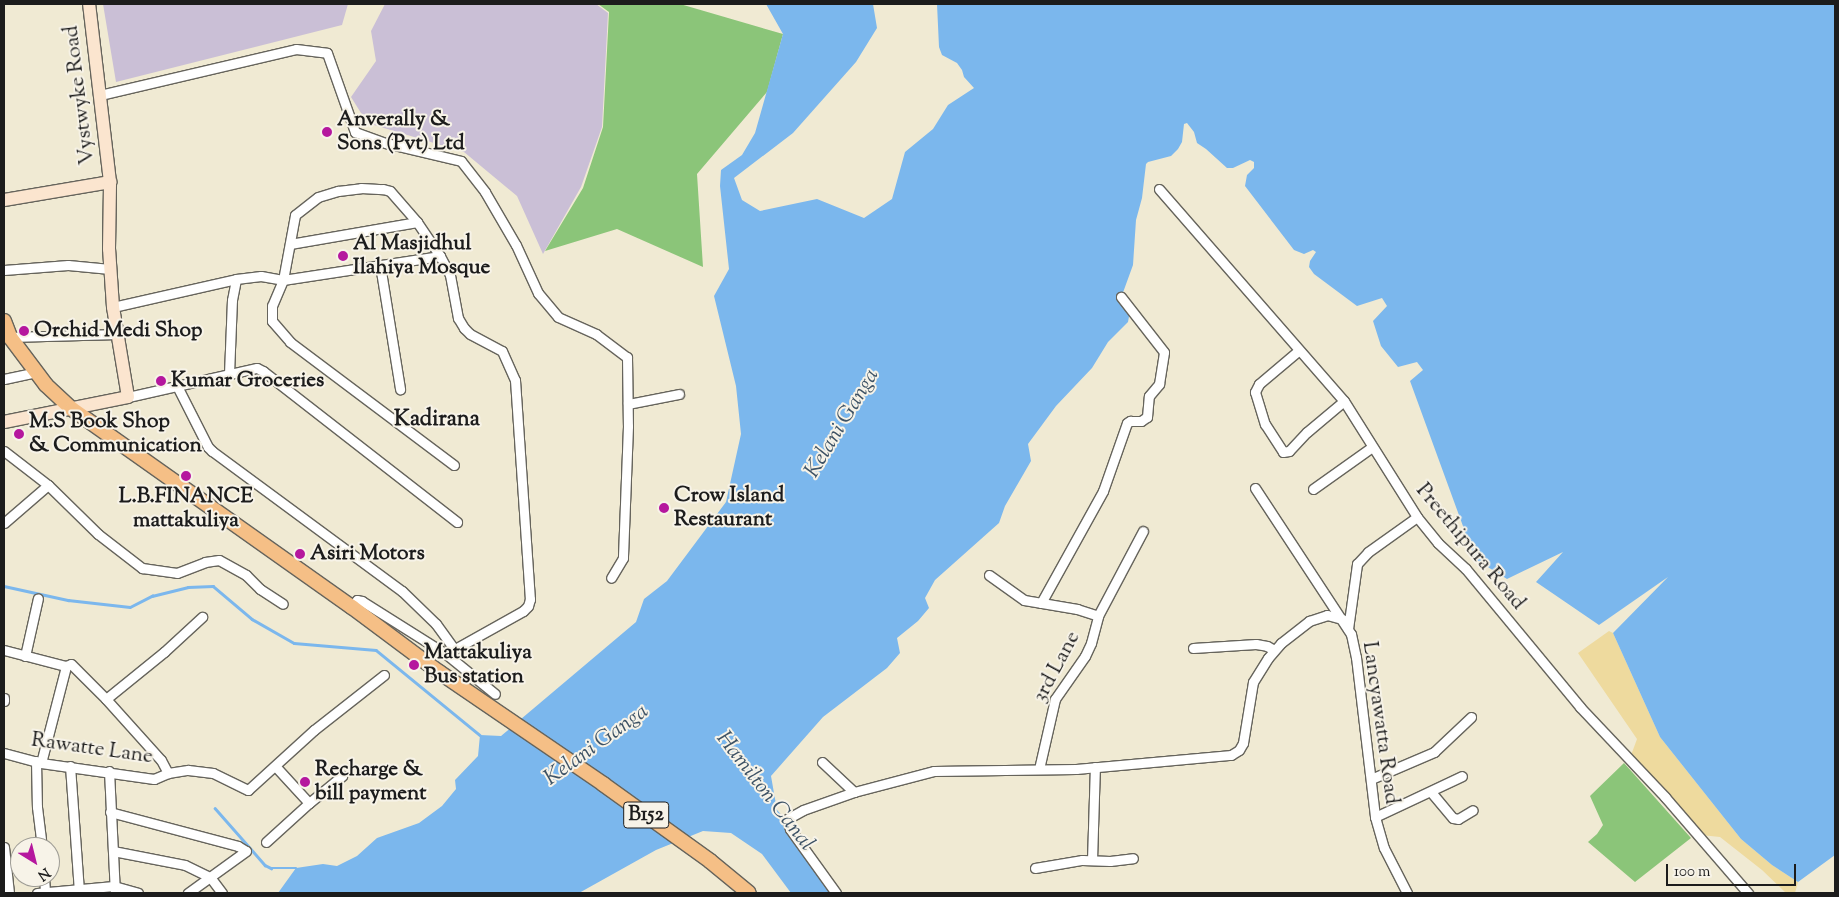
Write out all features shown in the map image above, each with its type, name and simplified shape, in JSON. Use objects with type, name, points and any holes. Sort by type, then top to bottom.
[{"type":"main road","points":[[4,321],[10,337],[46,385],[72,408],[352,607]]},
{"type":"main road","name":"B152","points":[[352,607],[500,716],[603,784],[690,846],[749,893]]},
{"type":"street","name":"Vystwyke Road","points":[[89,4],[110,182],[110,269],[113,307],[128,397]]},
{"type":"street","points":[[100,95],[296,49],[327,53],[354,132],[386,143],[461,161],[485,192],[516,245],[538,293],[553,311],[558,316],[596,334],[627,357],[628,404],[623,558],[611,578]]},
{"type":"street","points":[[4,200],[110,182]]},
{"type":"street","points":[[450,651],[522,611],[528,606],[530,599],[515,380],[502,351],[470,334],[464,328],[458,318],[450,275],[440,256],[417,222],[390,191],[361,188],[338,191],[318,197],[295,215],[283,280],[272,306],[272,321],[290,342],[454,465]]},
{"type":"street","name":"Preethipura Road","points":[[1159,189],[1344,401],[1416,517],[1438,543],[1466,569],[1580,706],[1665,797],[1748,893]]},
{"type":"street","points":[[290,244],[417,222]]},
{"type":"street","points":[[113,307],[236,279],[261,276],[283,280],[440,256]]},
{"type":"street","points":[[4,270],[68,265],[110,269]]},
{"type":"street","points":[[380,265],[400,389]]},
{"type":"street","points":[[229,374],[232,300],[236,279]]},
{"type":"street","points":[[1041,603],[1103,491],[1127,423],[1130,421],[1141,421],[1147,417],[1149,396],[1159,384],[1164,352],[1121,298]]},
{"type":"street","points":[[10,337],[118,334]]},
{"type":"street","points":[[1298,350],[1259,384],[1255,392],[1265,424],[1281,451],[1285,453],[1289,451],[1307,432],[1344,401]]},
{"type":"street","points":[[4,422],[257,368],[263,370],[457,522]]},
{"type":"street","points":[[4,379],[36,372]]},
{"type":"street","points":[[177,386],[212,452],[402,591],[436,624],[450,651]]},
{"type":"street","points":[[628,404],[679,394]]},
{"type":"street","points":[[1313,489],[1372,447]]},
{"type":"street","points":[[4,451],[48,485],[98,534],[142,568],[177,573],[205,562],[219,560],[246,574],[260,590],[282,604]]},
{"type":"street","points":[[4,523],[48,485]]},
{"type":"street","name":"Lancyawatta Road","points":[[1255,488],[1348,629],[1356,657],[1375,817],[1384,848],[1408,893]]},
{"type":"street","points":[[1348,629],[1357,564],[1368,552],[1416,517]]},
{"type":"street","name":"3rd Lane","points":[[1039,769],[1055,699],[1085,656],[1091,643],[1098,616],[1143,532]]},
{"type":"street","points":[[989,575],[1018,598],[1077,609],[1098,616]]},
{"type":"street","points":[[25,656],[38,598]]},
{"type":"street","points":[[352,607],[357,600],[362,601],[450,651],[495,694]]},
{"type":"street","points":[[836,893],[799,844],[790,829],[787,819],[809,807],[854,792],[934,771],[1095,768],[1235,753],[1243,743],[1253,682],[1274,650],[1310,621],[1327,615],[1342,619]]},
{"type":"street","points":[[106,699],[164,652],[202,617]]},
{"type":"street","points":[[1193,648],[1256,644],[1267,646],[1274,650]]},
{"type":"street","name":"Rawatte Lane","points":[[4,650],[66,666],[71,664],[106,699],[161,760],[168,773],[154,779],[38,762],[4,753]]},
{"type":"street","points":[[41,837],[37,807],[38,762],[66,666]]},
{"type":"street","points":[[168,773],[188,770],[213,773],[248,790],[276,767],[320,725],[384,675]]},
{"type":"street","points":[[1371,779],[1434,752],[1472,717]]},
{"type":"street","points":[[822,762],[854,792]]},
{"type":"street","points":[[70,766],[79,892]]},
{"type":"street","points":[[276,767],[309,803]]},
{"type":"street","points":[[1092,860],[1095,768]]},
{"type":"street","points":[[108,771],[115,890]]},
{"type":"street","points":[[266,842],[342,776]]},
{"type":"street","points":[[1375,817],[1462,776]]},
{"type":"street","points":[[1431,792],[1453,818],[1458,819],[1473,810]]},
{"type":"street","points":[[110,812],[238,846],[246,851],[188,893]]},
{"type":"street","points":[[4,847],[8,893]]},
{"type":"street","points":[[113,851],[185,865],[210,877],[222,893]]},
{"type":"street","points":[[1035,868],[1092,860],[1110,861],[1133,858]]},
{"type":"street","points":[[42,893],[115,890],[138,893]]},
{"type":"shaded area","points":[[103,4],[348,4],[342,25],[116,82]]},
{"type":"shaded area","points":[[385,4],[596,4],[608,13],[602,127],[581,187],[543,254],[517,196],[464,152],[374,125],[361,113],[351,97],[376,61],[371,31]]},
{"type":"green space","points":[[598,4],[680,4],[783,34],[767,92],[697,174],[703,267],[617,229],[545,251],[583,188],[603,127],[609,12]]},
{"type":"green space","points":[[1624,763],[1691,838],[1635,882],[1588,842],[1603,825],[1590,796]]},
{"type":"sand","points":[[1609,631],[1613,633],[1660,737],[1741,839],[1772,865],[1798,882],[1795,893],[1786,893],[1762,870],[1720,837],[1701,835],[1630,758],[1637,739],[1578,653]]},
{"type":"water","points":[[766,4],[873,4],[877,28],[856,62],[793,133],[734,178],[742,200],[760,211],[817,199],[864,218],[892,199],[905,152],[933,129],[948,105],[974,88],[964,77],[957,63],[942,55],[939,47],[937,4],[1835,4],[1835,855],[1798,882],[1772,865],[1741,839],[1660,737],[1613,633],[1668,577],[1599,625],[1536,582],[1563,552],[1507,579],[1475,559],[1410,381],[1423,370],[1417,362],[1398,367],[1381,346],[1373,321],[1387,306],[1382,298],[1357,306],[1314,274],[1309,267],[1310,261],[1316,252],[1313,250],[1304,254],[1294,250],[1245,186],[1247,175],[1254,168],[1254,162],[1250,160],[1233,168],[1227,168],[1197,143],[1194,132],[1187,123],[1184,124],[1182,142],[1171,156],[1146,164],[1142,198],[1136,220],[1133,265],[1121,298],[1130,311],[1128,322],[1108,342],[1092,368],[1056,406],[1028,444],[1031,461],[1005,506],[999,523],[935,580],[925,598],[929,608],[918,621],[897,638],[900,653],[887,668],[823,717],[771,776],[777,810],[796,831],[830,893],[791,893],[762,854],[731,833],[703,831],[656,850],[579,893],[278,893],[296,868],[323,864],[337,866],[357,856],[377,838],[419,823],[442,806],[456,789],[455,780],[478,756],[480,735],[501,736],[636,622],[644,599],[667,581],[726,502],[741,434],[736,386],[714,296],[729,269],[720,186],[721,170],[742,155],[755,133],[783,34]]},
{"type":"waterway","points":[[4,586],[68,600],[130,607],[152,596],[188,587],[213,586],[252,619],[294,643],[376,650],[480,735]]},
{"type":"waterway","points":[[215,808],[265,865],[271,868],[296,868]]},
{"type":"place","name":"Anverally & Sons (Pvt) Ltd","points":[[327,132]]},
{"type":"place","name":"Al Masjidhul Ilahiya Mosque","points":[[343,256]]},
{"type":"place","name":"Orchid Medi Shop","points":[[24,331]]},
{"type":"place","name":"Kumar Groceries","points":[[161,381]]},
{"type":"place","name":"M.S Book Shop & Communication","points":[[19,434]]},
{"type":"place","name":"L.B.FINANCE mattakuliya","points":[[186,476]]},
{"type":"place","name":"Crow Island Restaurant","points":[[664,508]]},
{"type":"place","name":"Asiri Motors","points":[[300,554]]},
{"type":"place","name":"Mattakuliya Bus station","points":[[414,665]]},
{"type":"place","name":"Recharge & bill payment","points":[[305,782]]},
{"type":"district","name":"Kadirana","points":[[437,421]]},
{"type":"water label","name":"Kelani Ganga","points":[[843,424]]},
{"type":"water label","name":"Kelani Ganga","points":[[597,746]]},
{"type":"water label","name":"Hamilton Canal","points":[[764,792]]}]
